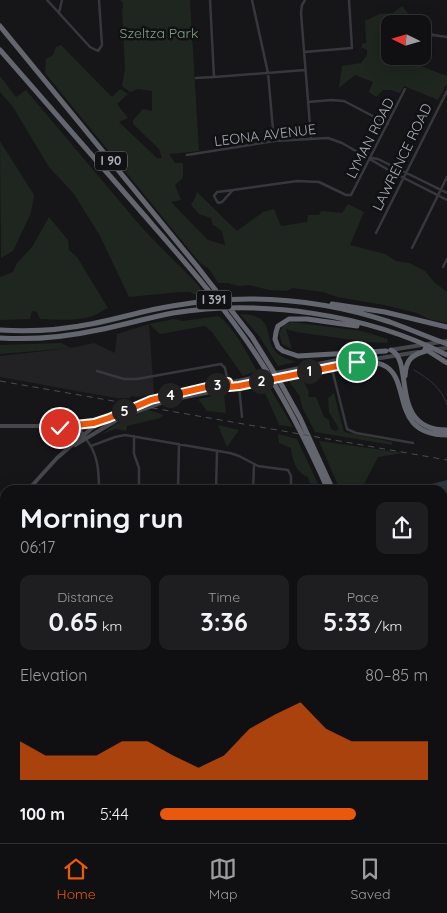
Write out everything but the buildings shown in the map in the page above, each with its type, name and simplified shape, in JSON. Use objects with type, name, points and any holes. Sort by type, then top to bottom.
[{"type":"highway","name":"I 90","points":[[0,26],[233,312],[306,430],[308,441],[326,485]]},
{"type":"highway","name":"I 90","points":[[0,50],[214,296],[269,370]]},
{"type":"highway","name":"I 391","points":[[0,330],[38,331],[75,327],[162,308],[205,301],[251,299],[295,302],[340,309],[373,317],[447,344]]},
{"type":"highway","points":[[295,302],[362,308],[447,327]]},
{"type":"highway","name":"I 391","points":[[0,338],[38,338],[69,335],[167,314],[218,309],[268,309],[340,318],[410,339],[447,354]]},
{"type":"highway","points":[[380,329],[292,318],[280,324],[276,330],[275,337],[281,350],[298,356],[389,350],[397,355],[405,384],[408,405],[417,418],[429,426],[447,430]]},
{"type":"highway","points":[[410,339],[447,363]]},
{"type":"highway","points":[[405,384],[408,361],[414,355],[426,351]]},
{"type":"highway","points":[[357,362],[377,363],[390,369],[398,380],[403,404],[409,417],[426,431],[447,435]]},
{"type":"highway","name":"I 90","points":[[277,383],[330,485]]},
{"type":"main road","points":[[57,427],[84,437],[142,409],[229,385],[238,380],[389,350],[447,344]]},
{"type":"main road","points":[[0,426],[57,427],[94,423],[144,402],[175,394],[229,385],[239,386],[357,362],[426,351],[447,344]]},
{"type":"main road","points":[[65,451],[109,418]]},
{"type":"main road","points":[[73,426],[78,427],[84,437]]},
{"type":"main road","points":[[34,483],[65,451],[72,441],[71,435],[67,430]]},
{"type":"street","points":[[47,0],[94,50],[99,50],[102,46],[100,0]]},
{"type":"street","points":[[59,13],[62,0]]},
{"type":"street","points":[[210,0],[214,77]]},
{"type":"street","points":[[252,0],[268,73],[274,141]]},
{"type":"street","points":[[305,0],[301,13],[311,138]]},
{"type":"street","points":[[304,52],[352,48],[349,0]]},
{"type":"street","points":[[433,35],[447,38]]},
{"type":"street","points":[[196,78],[305,70]]},
{"type":"street","name":"LYMAN ROAD","points":[[233,190],[311,181],[326,184],[346,195],[351,195],[406,89]]},
{"type":"street","name":"LAWRENCE ROAD","points":[[376,233],[447,90]]},
{"type":"street","points":[[308,102],[331,100],[344,102],[388,124]]},
{"type":"street","name":"LEONA AVENUE","points":[[187,155],[274,141],[330,138],[371,158]]},
{"type":"street","points":[[371,158],[378,158],[447,193]]},
{"type":"street","points":[[371,158],[404,178],[447,200]]},
{"type":"street","points":[[412,248],[447,177]]},
{"type":"street","points":[[233,190],[222,202],[214,199],[214,195],[217,192],[233,190]]},
{"type":"street","points":[[443,267],[447,259]]},
{"type":"street","points":[[330,361],[347,430],[414,443]]},
{"type":"street","points":[[97,371],[124,379],[135,380],[221,364],[225,368],[229,385]]},
{"type":"street","points":[[238,380],[242,417]]},
{"type":"street","points":[[91,446],[117,436],[134,436],[217,451],[237,455],[254,465],[289,471],[291,485]]},
{"type":"street","points":[[134,436],[134,454],[140,468],[139,485]]},
{"type":"street","points":[[84,437],[91,446],[99,468],[99,485]]},
{"type":"street","points":[[178,485],[179,444]]},
{"type":"street","points":[[216,485],[217,451]]},
{"type":"street","points":[[253,485],[254,465]]},
{"type":"shaded area","points":[[149,324],[154,394],[116,398],[0,377],[0,356],[71,348],[94,343],[115,353],[117,334]]},
{"type":"shaded area","points":[[447,480],[447,485],[428,485]]},
{"type":"green space","name":"Szeltza Park","points":[[119,0],[190,0],[199,151],[169,154],[175,163],[183,163],[183,178],[175,185],[181,200],[171,202],[208,240],[225,245],[222,231],[213,225],[211,218],[199,214],[191,205],[197,192],[237,231],[263,212],[274,209],[281,226],[307,222],[308,215],[319,215],[321,211],[342,213],[348,204],[364,212],[350,245],[385,254],[396,261],[409,263],[425,271],[434,282],[447,292],[447,323],[429,319],[417,313],[337,297],[323,292],[292,288],[287,291],[269,290],[249,285],[238,286],[218,283],[209,269],[200,263],[45,73],[46,59],[53,55],[56,47],[61,45],[112,97],[120,89],[128,94],[117,104],[128,118],[119,122],[157,158],[162,158],[159,149],[133,124],[133,120],[143,109],[152,111],[152,91],[138,89],[130,92],[122,86],[125,68],[123,8],[122,1]]},
{"type":"green space","points":[[402,6],[409,15],[381,15],[381,65],[421,65],[447,76],[447,83],[438,100],[404,86],[400,93],[383,90],[376,97],[369,92],[373,82],[355,75],[339,88],[342,66],[361,63],[367,55],[367,50],[361,47],[363,43],[366,43],[365,21],[379,14],[393,13]]},
{"type":"green space","points":[[0,76],[16,97],[26,90],[143,229],[199,286],[202,293],[197,296],[190,292],[180,292],[129,297],[100,236],[74,194],[49,167],[13,107],[0,92]]},
{"type":"green space","points":[[0,141],[34,195],[31,213],[13,251],[1,258]]},
{"type":"green space","points":[[49,217],[68,240],[69,250],[77,257],[108,308],[93,316],[81,319],[40,319],[37,312],[32,311],[30,319],[0,320],[0,277],[13,272],[17,263],[32,247]]},
{"type":"green space","points":[[240,314],[261,319],[268,330],[271,344],[275,350],[283,357],[296,362],[278,366],[259,336]]},
{"type":"green space","points":[[219,316],[236,335],[257,371],[243,376],[212,332],[205,326],[160,334],[149,324],[174,319],[183,321]]},
{"type":"green space","points":[[291,322],[362,331],[388,339],[387,343],[367,342],[286,329],[292,349],[282,344],[279,333],[283,325]]},
{"type":"green space","points":[[61,343],[71,348],[0,354],[0,345]]},
{"type":"green space","points":[[301,377],[309,392],[308,397],[316,397],[324,417],[329,420],[331,429],[336,431],[339,429],[329,412],[328,398],[334,393],[344,432],[392,442],[392,445],[315,432],[303,409],[299,395],[288,380]]},
{"type":"green space","points":[[268,385],[293,427],[279,425],[263,388]]},
{"type":"green space","points":[[224,394],[226,413],[207,411],[198,399]]},
{"type":"green space","points":[[148,410],[164,415],[160,418],[127,426],[126,431],[116,429],[102,434],[114,425]]},
{"type":"green space","points":[[218,425],[239,430],[227,447]]},
{"type":"green space","points":[[278,434],[297,439],[319,485],[310,485],[308,477],[300,472],[295,465],[291,448],[279,443]]},
{"type":"green space","points":[[319,441],[404,453],[378,457],[364,485],[338,485]]},
{"type":"waterway","points":[[414,370],[434,384],[447,405]]},
{"type":"railway","points":[[0,381],[447,460]]},
{"type":"route","points":[[60,428],[57,427],[99,421],[144,402],[228,382],[229,387],[239,386],[357,362]]}]
